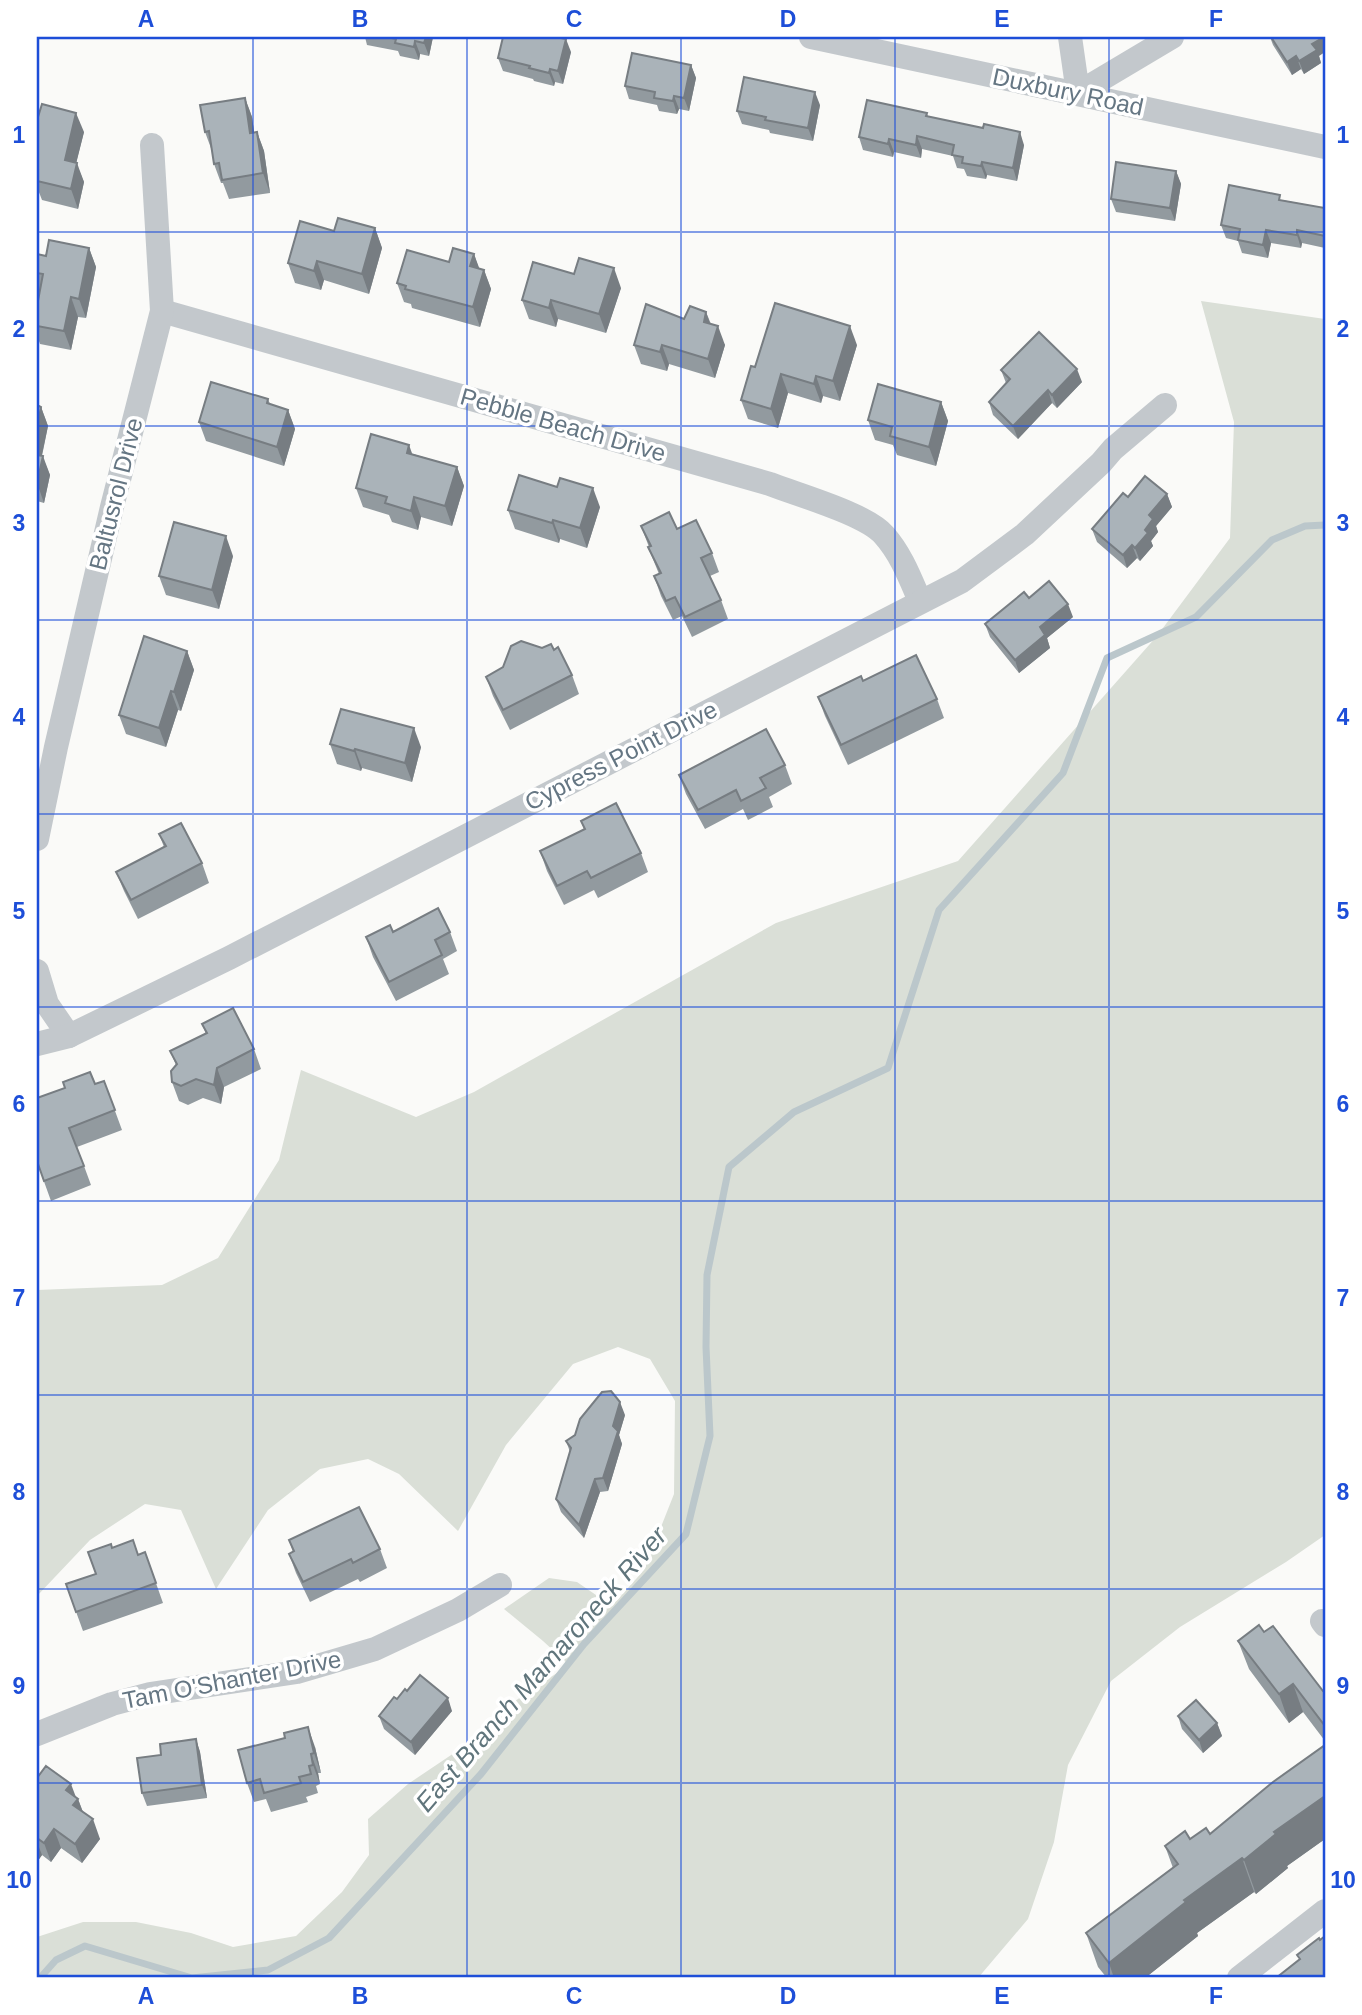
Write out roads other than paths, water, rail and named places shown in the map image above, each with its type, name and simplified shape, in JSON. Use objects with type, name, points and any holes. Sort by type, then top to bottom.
[{"type":"street","name":"Duxbury Road","points":[[811,37],[1325,147]]},
{"type":"street","points":[[1070,37],[1078,93],[1172,37]]},
{"type":"street","name":"Baltusrol Drive","points":[[37,839],[56,747],[162,311],[152,145]]},
{"type":"street","name":"Pebble Beach Drive","points":[[162,311],[794,493],[868,522],[883,533],[905,565],[920,601]]},
{"type":"street","name":"Cypress Point Drive","points":[[37,1044],[69,1036],[229,958],[962,581],[1025,534],[1113,449],[1165,405]]},
{"type":"street","points":[[37,971],[47,1004],[69,1036]]},
{"type":"street","name":"Tam O'Shanter Drive","points":[[37,1734],[112,1704],[150,1694],[297,1672],[375,1649],[457,1610],[500,1585]]},
{"type":"street","points":[[1239,1978],[1325,1912]]},
{"type":"waterway","name":"East Branch Mamaroneck River","points":[[40,1978],[56,1960],[85,1946],[192,1978],[268,1970],[329,1938],[481,1774],[584,1644],[686,1534],[710,1436],[706,1347],[707,1275],[729,1167],[794,1112],[888,1068],[939,910],[1063,773],[1107,658],[1196,617],[1272,540],[1305,526],[1325,525]]}]
